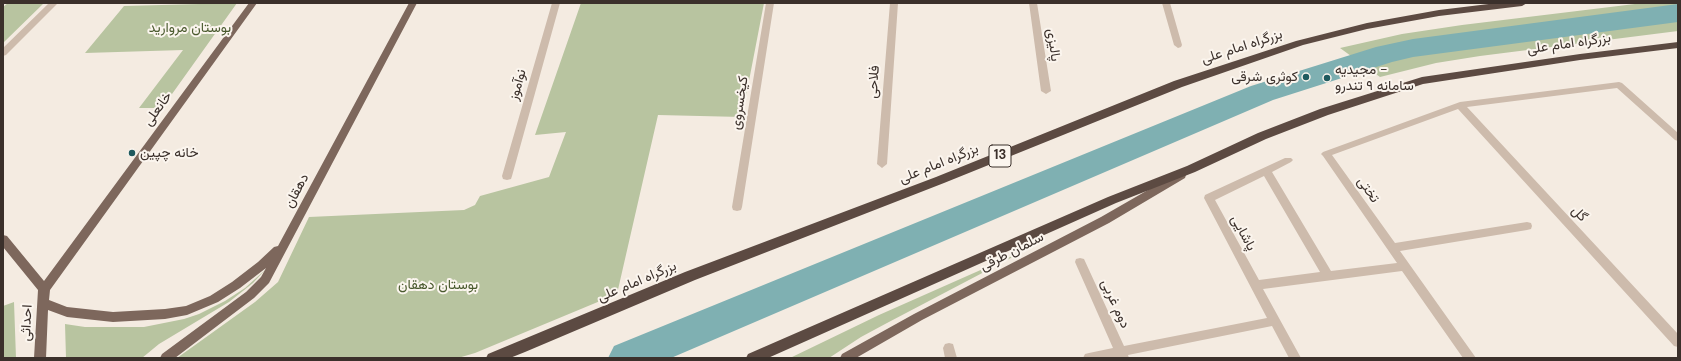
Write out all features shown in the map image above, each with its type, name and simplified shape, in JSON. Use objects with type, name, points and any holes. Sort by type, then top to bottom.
[{"type":"highway","name":"بزرگراه امام علی","points":[[493,358],[697,273],[940,180],[1105,112],[1192,79],[1300,43],[1367,26],[1439,13],[1522,3]]},
{"type":"highway","name":"بزرگراه امام علی","points":[[753,358],[1112,200],[1192,169],[1262,136],[1324,112],[1422,81],[1678,44]]},
{"type":"main road","name":"خانعلی","points":[[44,289],[253,3]]},
{"type":"main road","name":"دهقان","points":[[166,358],[250,295],[265,280],[413,3]]},
{"type":"main road","name":"سلمان طرقی","points":[[846,358],[918,317],[1105,220],[1192,169]]},
{"type":"main road","points":[[3,239],[44,289]]},
{"type":"main road","points":[[42,304],[67,312],[113,317],[165,314],[187,310],[214,300],[262,265],[286,243]]},
{"type":"main road","name":"احداثی","points":[[40,358],[44,289]]},
{"type":"street","points":[[3,53],[54,3]]},
{"type":"street","name":"نوآموز","points":[[507,176],[556,3]]},
{"type":"street","name":"کیخسروی","points":[[737,207],[770,3]]},
{"type":"street","name":"فلاحی","points":[[882,164],[894,3]]},
{"type":"street","name":"پالیزی","points":[[1033,3],[1046,91]]},
{"type":"street","points":[[1166,3],[1178,45]]},
{"type":"street","points":[[1460,105],[1619,85],[1678,138]]},
{"type":"street","name":"تختی","points":[[1460,105],[1326,154],[1470,358]]},
{"type":"street","name":"گل","points":[[1460,105],[1678,342]]},
{"type":"street","name":"پاشایی","points":[[1288,160],[1208,198],[1295,358]]},
{"type":"street","points":[[1266,170],[1328,276]]},
{"type":"street","points":[[1392,248],[1527,226]]},
{"type":"street","name":"دوم غربی","points":[[1080,262],[1121,354]]},
{"type":"street","points":[[1256,285],[1405,266]]},
{"type":"street","points":[[1089,358],[1121,354],[1275,321]]},
{"type":"green space","points":[[8,3],[44,3],[3,43],[3,7]]},
{"type":"green space","name":"بوستان مروارید","points":[[237,3],[162,108],[139,108],[183,50],[85,53],[124,6]]},
{"type":"green space","name":"بوستان دهقان","points":[[581,3],[764,3],[742,117],[658,115],[617,294],[475,353],[458,358],[177,358],[255,302],[278,282],[309,217],[464,210],[475,205],[480,196],[549,177],[566,132],[535,135]]},
{"type":"green space","points":[[1643,3],[1678,3],[1678,31],[1480,56],[1436,63],[1380,77],[1340,48],[1402,34],[1462,25]]},
{"type":"green space","points":[[1028,249],[861,337],[829,358],[790,358],[879,315]]},
{"type":"green space","points":[[265,270],[253,283],[229,302],[159,344],[142,358],[66,358],[65,324],[85,327],[144,327],[184,319],[199,314],[225,301],[245,288]]},
{"type":"green space","points":[[14,302],[16,358],[3,358],[3,306]]},
{"type":"waterway","points":[[628,358],[1262,93],[1386,54],[1413,48],[1678,13]]},
{"type":"place","name":"کوثری شرقی","points":[[1306,77]]},
{"type":"place","name":"مجیدیه - سامانه ۹ تندرو","points":[[1327,78]]},
{"type":"place","name":"خانه چپین","points":[[132,153]]}]
